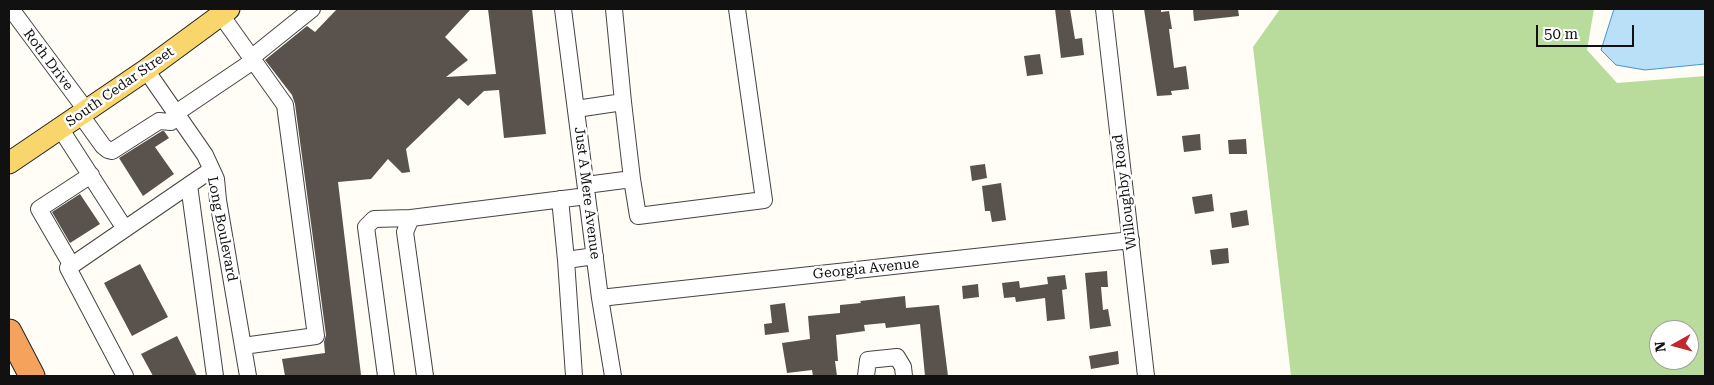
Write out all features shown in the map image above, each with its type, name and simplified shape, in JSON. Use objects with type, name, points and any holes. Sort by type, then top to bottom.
[{"type":"highway","points":[[9,332],[32,376]]},
{"type":"main road","name":"South Cedar Street","points":[[9,164],[146,70],[225,12]]},
{"type":"street","name":"Roth Drive","points":[[11,9],[83,112],[103,146],[108,150],[112,150],[159,121],[171,122],[177,115]]},
{"type":"street","points":[[177,115],[252,59],[312,9]]},
{"type":"street","name":"Just A Mere Avenue","points":[[563,9],[600,298],[613,376]]},
{"type":"street","points":[[614,9],[623,102],[638,216],[764,200],[737,9]]},
{"type":"street","name":"Willoughby Road","points":[[1104,9],[1146,376]]},
{"type":"street","points":[[225,12],[252,59],[285,105],[316,336],[243,346]]},
{"type":"street","name":"Long Boulevard","points":[[146,70],[205,155],[216,179],[248,376]]},
{"type":"street","points":[[576,109],[623,102]]},
{"type":"street","points":[[60,128],[125,229]]},
{"type":"street","points":[[125,376],[68,268],[212,170]]},
{"type":"street","points":[[72,266],[39,209],[91,175]]},
{"type":"street","points":[[386,376],[366,227],[374,219],[411,218],[560,199],[586,190],[632,179]]},
{"type":"street","points":[[189,185],[216,376]]},
{"type":"street","points":[[560,199],[574,376]]},
{"type":"street","points":[[411,218],[405,232],[425,376]]},
{"type":"street","name":"Georgia Avenue","points":[[600,298],[1131,240]]},
{"type":"street","points":[[566,260],[595,256]]},
{"type":"street","points":[[866,376],[868,360],[897,357],[903,368],[904,376]]},
{"type":"green space","points":[[1280,9],[1594,9],[1587,50],[1617,83],[1705,76],[1705,376],[1291,376],[1253,47]]},
{"type":"water","points":[[1614,9],[1705,9],[1705,64],[1645,70],[1616,65],[1601,50]]},
{"type":"building","points":[[337,9],[471,9],[445,37],[468,60],[446,77],[496,74],[488,9],[532,9],[546,134],[504,138],[499,90],[484,91],[468,106],[459,98],[406,149],[410,172],[402,173],[388,159],[371,179],[338,182],[361,375],[285,376],[282,359],[325,353],[324,342],[326,335],[295,104],[292,95],[265,60],[307,26],[315,32]]},
{"type":"building","points":[[1055,9],[1070,9],[1075,39],[1082,38],[1084,55],[1061,58]]},
{"type":"building","points":[[1144,9],[1161,9],[1161,12],[1169,11],[1172,29],[1169,29],[1174,68],[1186,66],[1189,89],[1171,91],[1172,95],[1157,96]]},
{"type":"building","points":[[1193,9],[1238,9],[1239,16],[1194,21]]},
{"type":"building","points":[[1040,54],[1043,74],[1027,76],[1024,56]]},
{"type":"building","points":[[162,131],[169,138],[155,147],[174,174],[143,196],[119,158]]},
{"type":"building","points":[[1200,134],[1201,150],[1184,152],[1182,136]]},
{"type":"building","points":[[1246,139],[1247,154],[1229,154],[1228,140]]},
{"type":"building","points":[[985,164],[987,178],[972,181],[970,166]]},
{"type":"building","points":[[1001,183],[1006,220],[992,222],[990,211],[985,211],[982,186]]},
{"type":"building","points":[[80,194],[100,224],[70,243],[52,212]]},
{"type":"building","points":[[1212,194],[1214,211],[1195,214],[1192,197]]},
{"type":"building","points":[[1247,210],[1249,225],[1232,228],[1230,213]]},
{"type":"building","points":[[1228,248],[1229,263],[1212,265],[1210,250]]},
{"type":"building","points":[[140,264],[168,317],[132,336],[104,283]]},
{"type":"building","points":[[1107,271],[1108,287],[1101,287],[1103,310],[1108,309],[1111,326],[1090,329],[1085,273]]},
{"type":"building","points":[[1065,275],[1067,289],[1062,290],[1065,319],[1047,321],[1045,298],[1016,302],[1015,297],[1004,298],[1002,283],[1019,281],[1020,288],[1048,284],[1047,277]]},
{"type":"building","points":[[978,284],[979,297],[963,299],[962,286]]},
{"type":"building","points":[[905,296],[906,308],[939,305],[948,376],[925,376],[920,324],[886,328],[885,323],[864,325],[865,331],[836,335],[838,361],[835,361],[837,376],[813,376],[812,370],[787,373],[782,343],[810,339],[808,316],[840,313],[840,305]]},
{"type":"building","points":[[785,303],[789,332],[765,335],[764,324],[772,323],[770,305]]},
{"type":"building","points":[[177,336],[197,376],[153,376],[141,354]]},
{"type":"building","points":[[1118,351],[1119,364],[1091,369],[1089,356]]}]
